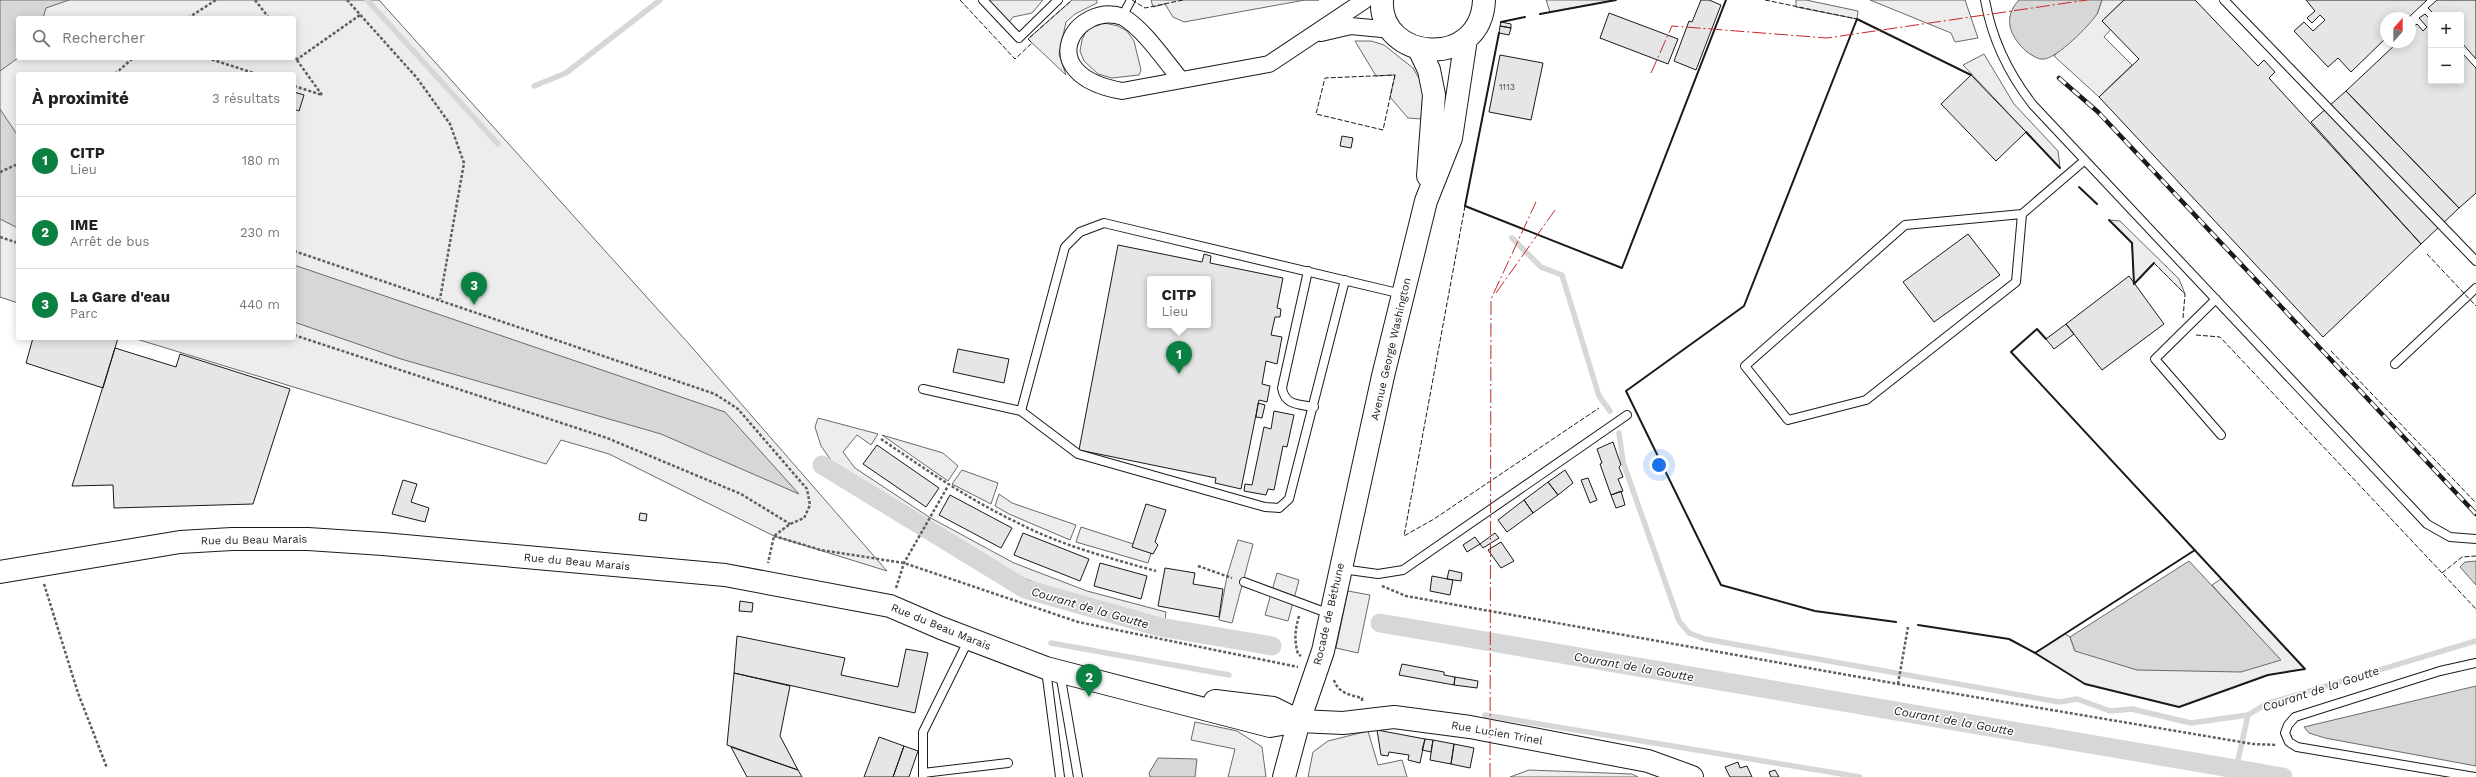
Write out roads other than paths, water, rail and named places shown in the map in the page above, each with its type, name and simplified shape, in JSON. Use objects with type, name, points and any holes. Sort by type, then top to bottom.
[{"type":"street","points":[[1181,80],[1135,26],[1122,17],[1098,13],[1086,18],[1078,26],[1068,47],[1070,59],[1075,70],[1085,79],[1105,88],[1122,91],[1269,64],[1365,0]]},
{"type":"street","points":[[1382,0],[1385,17],[1392,30],[1408,45],[1419,49],[1432,51],[1446,49],[1466,39],[1476,27],[1487,2]]},
{"type":"street","points":[[1314,34],[1351,26],[1392,30]]},
{"type":"street","name":"Avenue George Washington","points":[[1357,496],[1403,294],[1426,201],[1450,138],[1466,39]]},
{"type":"street","name":"Avenue George Washington","points":[[1419,49],[1429,70],[1434,95],[1426,201]]},
{"type":"street","name":"Rocade de Béthune","points":[[1284,777],[1299,720],[1323,651],[1357,496]]},
{"type":"street","name":"Rue du Beau Marais","points":[[0,572],[38,567],[180,542],[232,539],[308,539],[725,575],[890,606],[969,639],[1053,670],[1270,726],[1299,720]]},
{"type":"street","name":"Rue Lucien Trinel","points":[[1299,720],[1343,723],[1394,717],[1470,727],[1648,761],[1692,777]]},
{"type":"lane","points":[[983,0],[1019,38],[1058,0]]},
{"type":"lane","points":[[1122,17],[1131,0]]},
{"type":"lane","points":[[1985,0],[1990,25],[1998,50],[2018,85],[2085,160],[2427,524],[2450,536],[2476,540]]},
{"type":"lane","points":[[2224,0],[2476,260]]},
{"type":"lane","points":[[2022,214],[2016,282],[1866,400],[1788,420],[1745,366],[1905,225],[2022,214],[2085,160]]},
{"type":"lane","points":[[1021,411],[1065,247],[1080,232],[1104,223],[1403,294]]},
{"type":"lane","points":[[1308,271],[1282,388],[1284,397],[1289,403],[1314,407]]},
{"type":"lane","points":[[923,389],[1021,411],[1078,454],[1266,507],[1279,508],[1289,499],[1314,407],[1345,280]]},
{"type":"lane","points":[[2395,364],[2476,288]]},
{"type":"lane","points":[[2216,299],[2155,359],[2221,435]]},
{"type":"lane","points":[[1340,569],[1378,574],[1403,570],[1626,415]]},
{"type":"lane","points":[[1244,582],[1330,614]]},
{"type":"lane","points":[[969,639],[923,732],[923,775],[1008,763]]},
{"type":"lane","points":[[2475,777],[2297,747],[2289,742],[2285,733],[2288,725],[2296,717],[2440,671],[2476,663]]},
{"type":"lane","points":[[1053,670],[1060,777]]},
{"type":"lane","points":[[1053,670],[1078,777]]},
{"type":"waterway","points":[[367,0],[498,144]]},
{"type":"waterway","points":[[534,86],[566,73],[660,0]]},
{"type":"waterway","points":[[1512,238],[1541,267],[1562,275],[1599,396],[1610,411]]},
{"type":"waterway","points":[[1619,433],[1623,462],[1679,621],[1689,633],[1705,639],[2059,702],[2077,699],[2110,711],[2132,709],[2191,723],[2248,715]]},
{"type":"waterway","name":"Courant de la Goutte","points":[[822,465],[1025,589],[1160,627],[1272,646]]},
{"type":"waterway","name":"Courant de la Goutte","points":[[1380,623],[2283,777]]},
{"type":"waterway","name":"Courant de la Goutte","points":[[2236,769],[2248,715],[2266,704],[2476,641]]},
{"type":"waterway","points":[[1051,643],[1229,675]]},
{"type":"waterway","points":[[1485,715],[1860,777]]},
{"type":"railway","points":[[2059,78],[2098,112],[2476,514]]},
{"type":"place","name":"La Gare d'eau","points":[[474,305]]},
{"type":"place","name":"CITP","points":[[1179,374]]},
{"type":"place","name":"IME","points":[[1089,697]]}]
